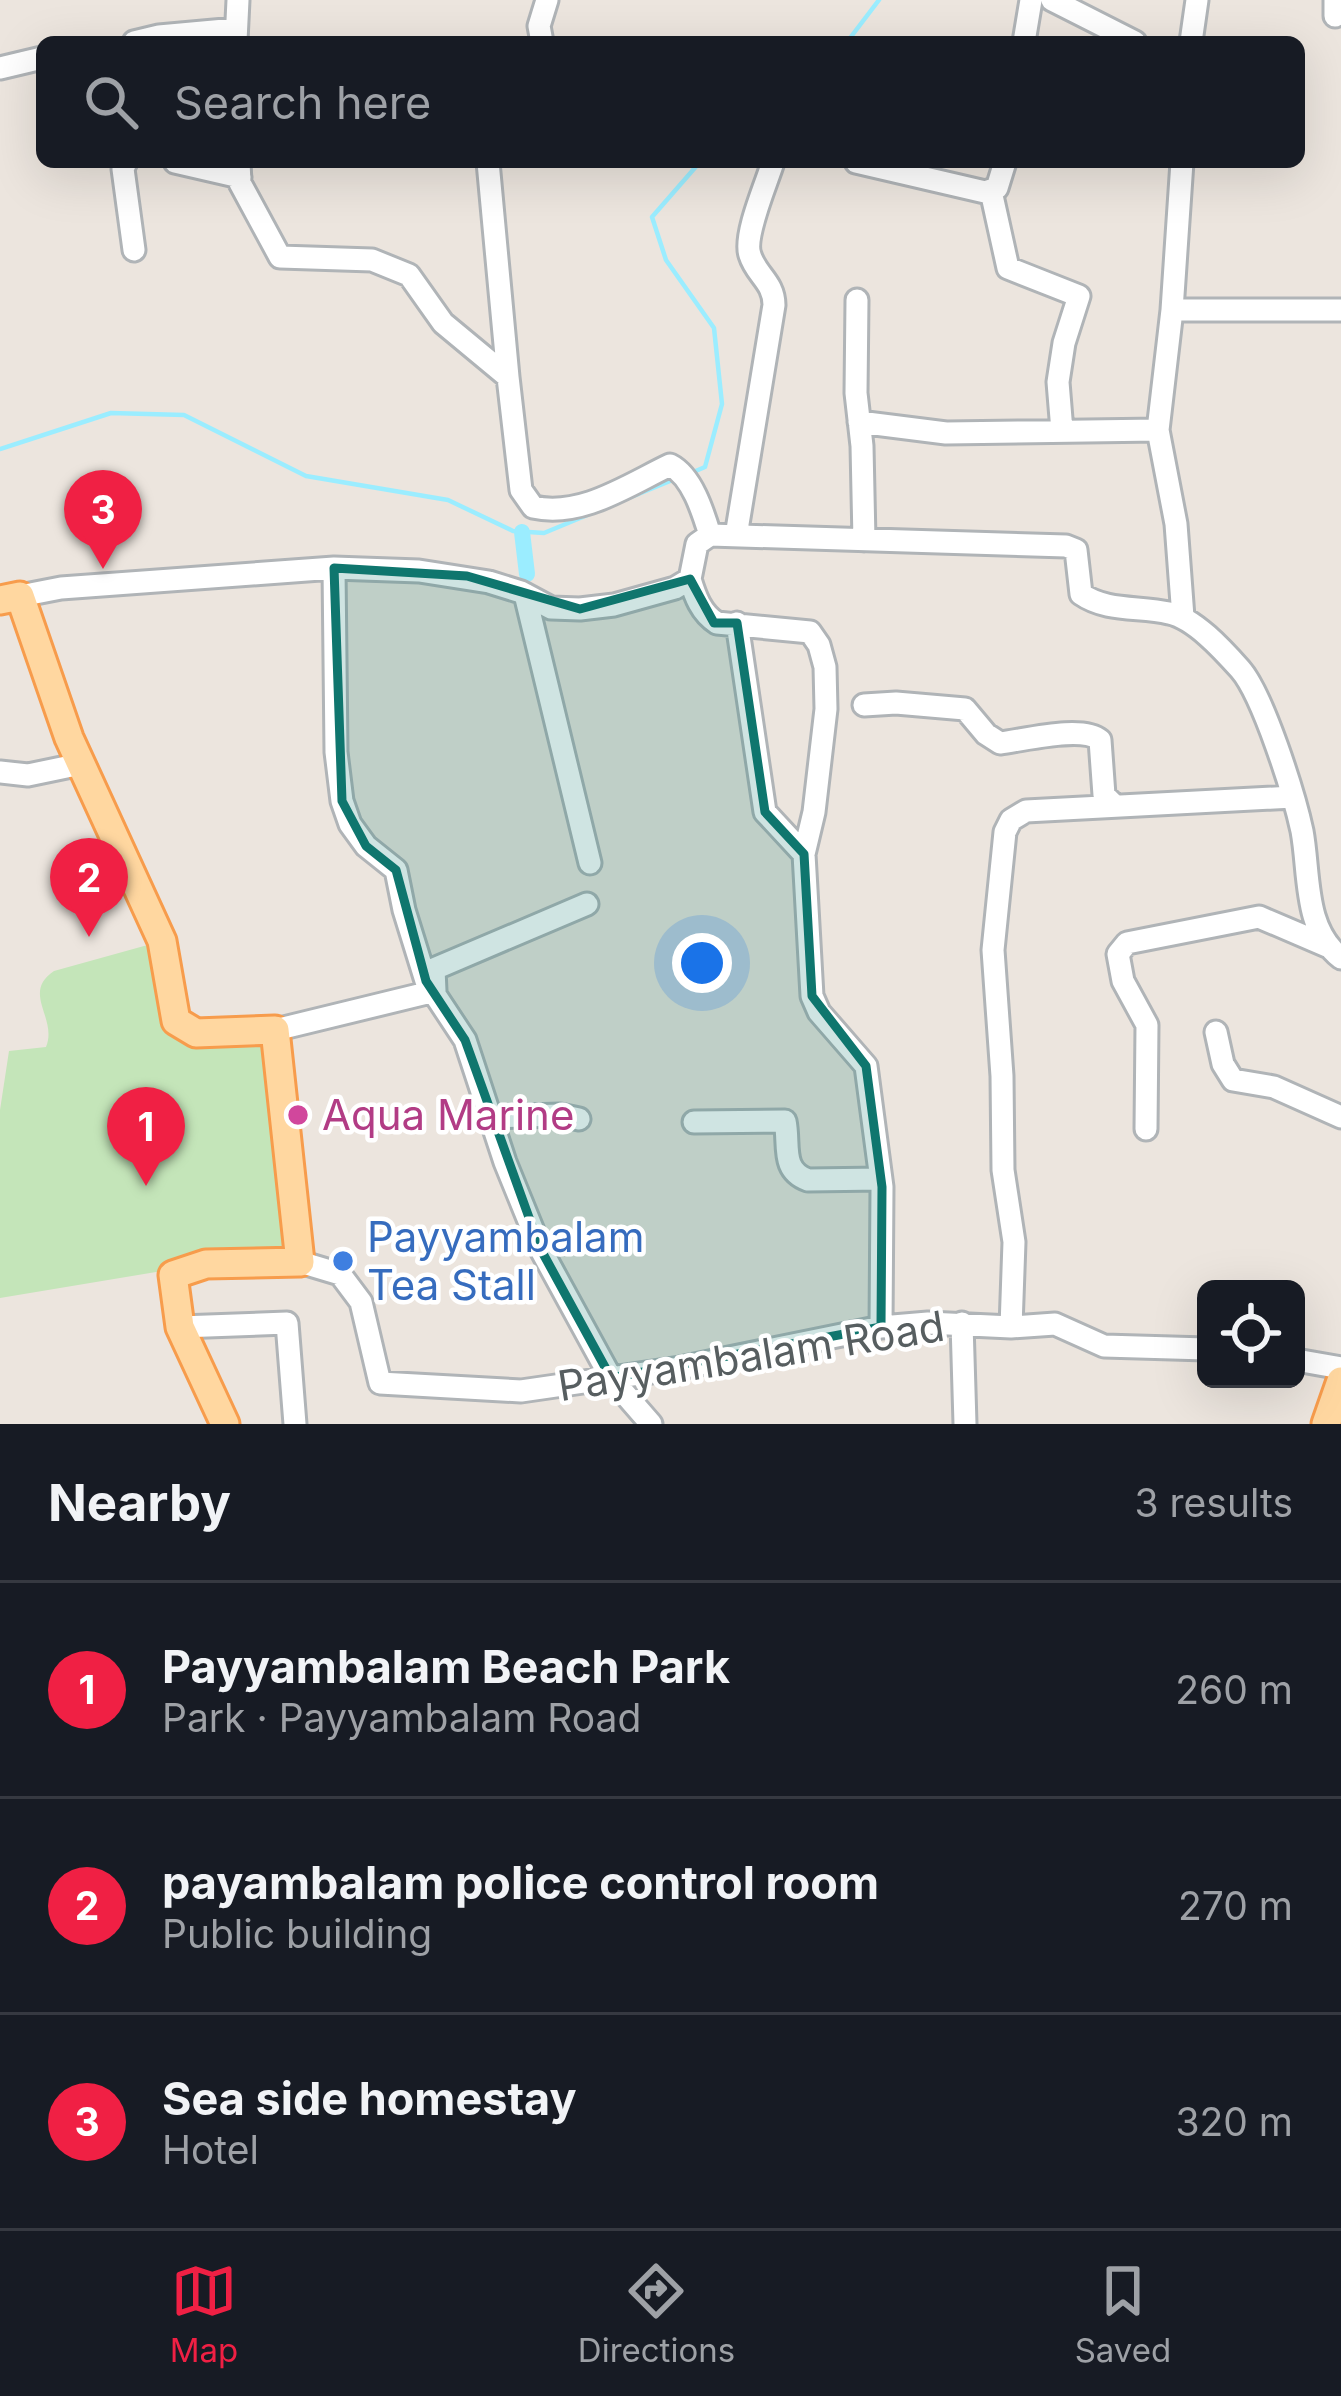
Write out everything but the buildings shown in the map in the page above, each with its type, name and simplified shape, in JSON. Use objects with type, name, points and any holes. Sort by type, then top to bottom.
[{"type":"main road","points":[[10,598],[162,941],[176,1021],[196,1033],[275,1030],[300,1262]]},
{"type":"main road","name":"Payyambalam Road","points":[[225,1424],[180,1327],[173,1275],[206,1264],[300,1262]]},
{"type":"main road","points":[[1325,1424],[1341,1381]]},
{"type":"street","points":[[159,36],[236,36],[238,0]]},
{"type":"street","points":[[541,36],[547,0]]},
{"type":"street","points":[[1025,36],[1031,0]]},
{"type":"street","points":[[1052,0],[1080,6],[1126,36]]},
{"type":"street","points":[[1192,36],[1197,0]]},
{"type":"street","points":[[0,68],[36,59]]},
{"type":"street","points":[[123,168],[134,250]]},
{"type":"street","points":[[489,168],[521,490],[532,507],[554,512],[604,499],[670,465],[685,478],[710,535]]},
{"type":"street","points":[[736,536],[774,305],[774,291],[750,256],[748,242],[771,168]]},
{"type":"street","points":[[884,168],[991,191],[997,188],[1003,168]]},
{"type":"street","points":[[1182,168],[1158,430],[1176,524],[1183,617]]},
{"type":"street","points":[[240,170],[280,256],[372,260],[410,275],[443,323],[508,377]]},
{"type":"street","points":[[991,191],[1008,268],[1078,296],[1058,382],[1062,431]]},
{"type":"street","points":[[857,300],[864,540]]},
{"type":"street","points":[[1172,310],[1341,310]]},
{"type":"street","points":[[860,422],[946,433],[1158,430]]},
{"type":"street","points":[[880,1327],[880,1179],[866,1066],[812,996],[804,854],[826,709],[825,667],[810,632],[710,619],[690,579],[695,550],[710,535],[1066,546],[1076,550],[1081,595],[1096,604],[1183,617],[1245,674],[1293,797],[1308,892],[1334,952]]},
{"type":"street","points":[[10,598],[61,588],[334,568],[455,575],[525,594],[550,608],[598,608],[675,588],[690,579]]},
{"type":"street","points":[[334,568],[336,752],[350,824],[366,846],[396,870],[426,981],[465,1040],[540,1248],[611,1378],[651,1424]]},
{"type":"street","points":[[525,594],[590,862]]},
{"type":"street","points":[[737,623],[765,812],[804,854]]},
{"type":"street","points":[[864,705],[965,709],[1000,743],[1079,731],[1094,734],[1100,740],[1104,794],[1114,805]]},
{"type":"street","points":[[0,772],[28,775],[81,764]]},
{"type":"street","points":[[1011,1328],[1014,1242],[1003,1170],[993,950],[1005,832],[1011,820],[1026,811],[1293,797]]},
{"type":"street","points":[[435,991],[434,969],[587,904]]},
{"type":"street","points":[[1146,1129],[1147,1025],[1123,981],[1118,954],[1127,943],[1259,917],[1334,952]]},
{"type":"street","points":[[275,1030],[435,991]]},
{"type":"street","points":[[1216,1032],[1223,1064],[1233,1080],[1274,1087],[1341,1117]]},
{"type":"street","points":[[489,1117],[579,1119]]},
{"type":"street","points":[[694,1122],[785,1120],[787,1158],[798,1177],[880,1179]]},
{"type":"street","name":"Payyambalam Road","points":[[300,1262],[340,1274],[361,1302],[380,1383],[521,1391],[680,1369],[880,1327],[1055,1324],[1104,1346],[1197,1349]]},
{"type":"street","points":[[180,1327],[287,1324],[295,1424]]},
{"type":"street","points":[[962,1324],[965,1424]]},
{"type":"street","points":[[1305,1362],[1341,1368]]},
{"type":"highlighted area","points":[[334,568],[467,576],[580,609],[690,579],[714,623],[737,623],[765,812],[804,854],[812,996],[866,1066],[882,1187],[881,1327],[611,1378],[540,1248],[465,1040],[426,981],[396,870],[366,846],[342,801]]},
{"type":"green space","points":[[162,941],[176,1021],[275,1030],[300,1262],[156,1272],[0,1298],[0,1110],[9,1051],[46,1047],[48,1026],[40,997],[45,979],[54,971]]},
{"type":"waterway","points":[[852,36],[879,0]]},
{"type":"waterway","points":[[691,473],[705,467],[722,404],[714,328],[666,260],[652,217],[695,168]]},
{"type":"waterway","points":[[0,449],[111,413],[184,415],[306,476],[448,500],[513,531],[544,533],[597,511]]},
{"type":"waterway","points":[[619,502],[675,479]]},
{"type":"waterway","points":[[522,532],[527,574]]},
{"type":"place","name":"Sea side homestay","points":[[103,569]]},
{"type":"place","name":"payambalam police control room","points":[[89,937]]},
{"type":"place","name":"Aqua Marine","points":[[298,1115]]},
{"type":"place","name":"Payyambalam Beach Park","points":[[146,1186]]},
{"type":"place","name":"Payyambalam Tea Stall","points":[[343,1261]]}]
